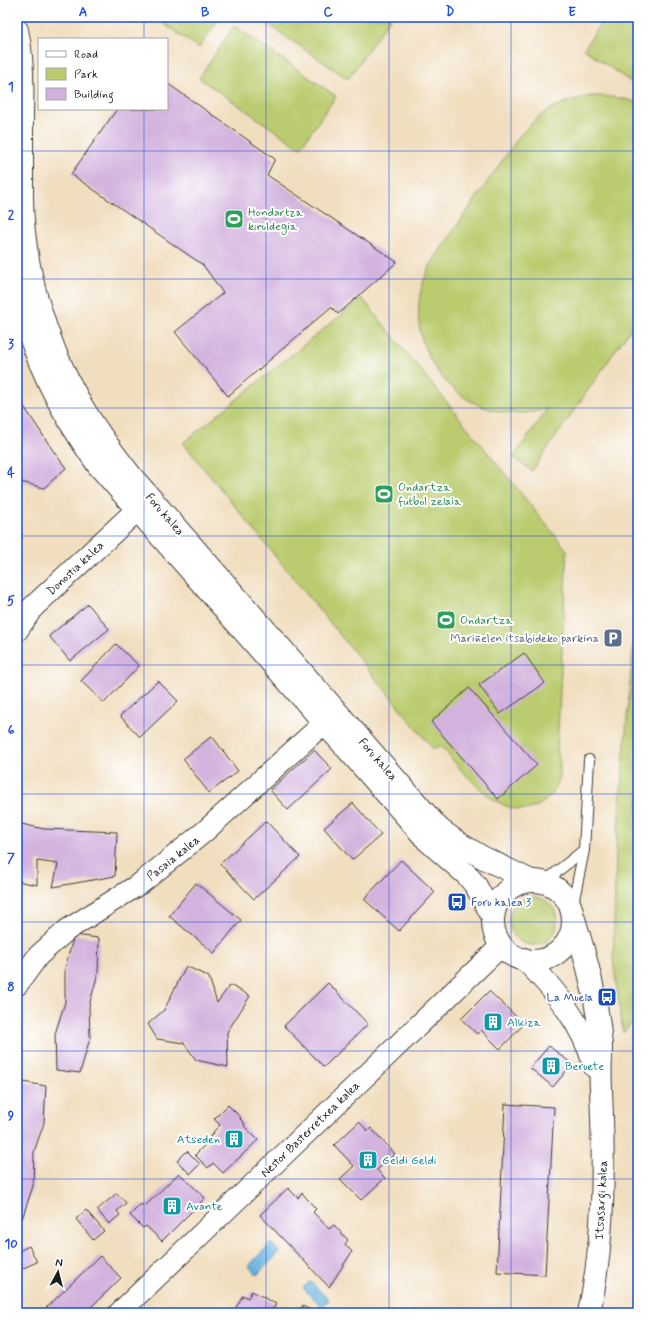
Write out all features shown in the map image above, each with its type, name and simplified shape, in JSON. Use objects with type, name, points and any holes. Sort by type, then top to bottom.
[{"type":"street","name":"Foru kalea","points":[[17,30],[23,65],[22,198],[25,235],[31,272],[40,308],[52,343],[78,400],[104,440],[132,477],[439,829],[482,857],[537,882]]},
{"type":"street","name":"Foru kalea","points":[[17,294],[34,350],[47,381],[62,410],[98,465],[428,841],[467,875],[476,886],[493,917]]},
{"type":"street","name":"Donostia kalea","points":[[17,630],[32,608],[137,510]]},
{"type":"street","name":"Pasaia kalea","points":[[17,985],[38,956],[67,930],[140,883],[204,832],[324,723]]},
{"type":"street","points":[[537,882],[556,888],[566,898],[573,914],[571,936],[562,949],[549,958],[532,961],[515,957],[501,946],[495,932],[493,917],[500,900],[514,886],[537,882]]},
{"type":"street","name":"Itsasargi kalea","points":[[573,914],[594,990],[600,1046],[600,1087],[604,1139],[600,1242],[594,1293],[589,1313]]},
{"type":"street","name":"Nestor Basterretxea kalea","points":[[119,1313],[501,946]]},
{"type":"street","name":"Itsasargi kalea","points":[[524,959],[542,976],[572,1015],[594,1062],[600,1087]]},
{"type":"lane","points":[[573,914],[584,850],[589,760]]},
{"type":"lane","points":[[537,882],[584,850]]},
{"type":"green space","points":[[154,17],[220,17],[199,48]]},
{"type":"green space","points":[[257,17],[391,17],[348,79]]},
{"type":"green space","points":[[605,17],[629,17],[638,23],[638,87],[584,49]]},
{"type":"green space","points":[[234,26],[336,96],[300,148],[199,78]]},
{"type":"green space","points":[[591,96],[615,97],[638,103],[638,318],[532,471],[513,458],[547,409],[520,413],[491,410],[473,402],[442,378],[431,361],[423,343],[419,324],[420,297],[424,279],[436,256],[518,138],[534,121],[550,110],[568,101]]},
{"type":"green space","name":"Ondartza futbol zelaia","points":[[362,298],[567,550],[557,752],[560,763],[560,774],[555,790],[536,807],[521,810],[505,806],[490,797],[475,784],[440,745],[434,750],[183,443]]},
{"type":"green space","points":[[634,524],[638,524],[638,1015],[623,1033],[613,960],[616,850],[636,613]]},
{"type":"green space","points":[[528,897],[538,897],[550,904],[557,916],[557,926],[550,938],[538,945],[528,945],[520,941],[513,934],[509,926],[509,916],[513,908],[520,901]]},
{"type":"water","points":[[271,1243],[280,1252],[257,1275],[248,1266]]},
{"type":"water","points":[[310,1281],[329,1300],[322,1307],[303,1288]]},
{"type":"building","name":"Hondartza kiroldegia","points":[[168,84],[275,159],[267,175],[397,262],[338,314],[331,307],[228,396],[175,332],[223,293],[203,265],[71,174],[116,110],[168,110]]},
{"type":"building","points":[[17,396],[66,468],[44,488],[17,481]]},
{"type":"building","points":[[88,604],[109,629],[70,661],[49,636]]},
{"type":"building","points":[[116,644],[139,666],[104,703],[81,681]]},
{"type":"building","points":[[524,653],[545,683],[500,714],[479,685]]},
{"type":"building","points":[[158,681],[178,701],[140,737],[120,716]]},
{"type":"building","points":[[469,688],[537,765],[498,799],[431,722]]},
{"type":"building","points":[[212,736],[238,771],[209,793],[183,759]]},
{"type":"building","points":[[314,750],[332,769],[288,810],[270,790]]},
{"type":"building","points":[[353,803],[381,835],[352,860],[324,828]]},
{"type":"building","points":[[266,821],[300,857],[254,899],[220,864]]},
{"type":"building","points":[[17,823],[44,829],[117,832],[115,876],[53,887],[58,864],[37,861],[37,885],[17,881]]},
{"type":"building","points":[[401,860],[435,892],[399,931],[364,899]]},
{"type":"building","points":[[196,883],[241,920],[214,953],[169,916]]},
{"type":"building","points":[[74,935],[99,938],[98,973],[89,1006],[90,1038],[80,1073],[56,1070],[55,1034],[65,1002],[65,968]]},
{"type":"building","points":[[186,966],[209,977],[217,1003],[230,985],[250,996],[227,1032],[228,1067],[196,1060],[184,1043],[157,1039],[148,1024],[164,1010]]},
{"type":"building","points":[[328,983],[368,1024],[324,1067],[284,1026]]},
{"type":"building","name":"Alkiza","points":[[489,991],[524,1024],[500,1049],[481,1030],[477,1034],[461,1019]]},
{"type":"building","name":"Beruete","points":[[549,1046],[572,1064],[553,1087],[530,1068]]},
{"type":"building","points":[[23,1082],[46,1086],[44,1123],[34,1152],[33,1186],[22,1219],[17,1218],[17,1101]]},
{"type":"building","points":[[505,1104],[554,1107],[545,1275],[497,1272]]},
{"type":"building","name":"Atseden","points":[[228,1105],[241,1118],[240,1119],[245,1124],[244,1126],[258,1140],[223,1173],[213,1163],[208,1168],[195,1155],[211,1139],[210,1137],[214,1133],[213,1132],[220,1125],[214,1119]]},
{"type":"building","name":"Geldi Geldi","points":[[359,1122],[368,1131],[371,1128],[395,1154],[377,1170],[385,1178],[361,1200],[340,1179],[354,1166],[334,1145]]},
{"type":"building","points":[[187,1151],[200,1164],[190,1174],[177,1161]]},
{"type":"building","name":"Avante","points":[[179,1173],[205,1198],[162,1241],[146,1226],[143,1228],[130,1215],[141,1204],[144,1207]]},
{"type":"building","points":[[288,1188],[298,1198],[302,1193],[316,1209],[313,1212],[329,1229],[334,1225],[348,1240],[345,1244],[352,1252],[329,1287],[260,1215]]},
{"type":"building","points":[[117,1193],[126,1203],[117,1211],[120,1215],[109,1224],[97,1210]]},
{"type":"building","points":[[86,1210],[104,1231],[93,1240],[76,1219]]},
{"type":"building","points":[[29,1246],[37,1262],[19,1270],[17,1266],[17,1252]]},
{"type":"building","points":[[100,1256],[121,1278],[85,1313],[45,1313],[43,1311]]},
{"type":"building","points":[[252,1291],[276,1304],[271,1313],[233,1313],[243,1295],[248,1298]]},
{"type":"building","points":[[302,1306],[318,1313],[299,1313]]},
{"type":"place","name":"Hondartza kiroldegia","points":[[234,219]]},
{"type":"place","name":"Ondartza futbol zelaia","points":[[384,494]]},
{"type":"place","name":"Ondartza","points":[[446,620]]},
{"type":"place","name":"Mariñelen itsabideko parkina","points":[[613,638]]},
{"type":"place","name":"Foru kalea 3","points":[[457,902]]},
{"type":"place","name":"La Muela","points":[[607,997]]},
{"type":"place","name":"Alkiza","points":[[493,1022]]},
{"type":"place","name":"Beruete","points":[[551,1066]]},
{"type":"place","name":"Atseden","points":[[234,1139]]},
{"type":"place","name":"Geldi Geldi","points":[[368,1160]]},
{"type":"place","name":"Avante","points":[[172,1206]]}]
